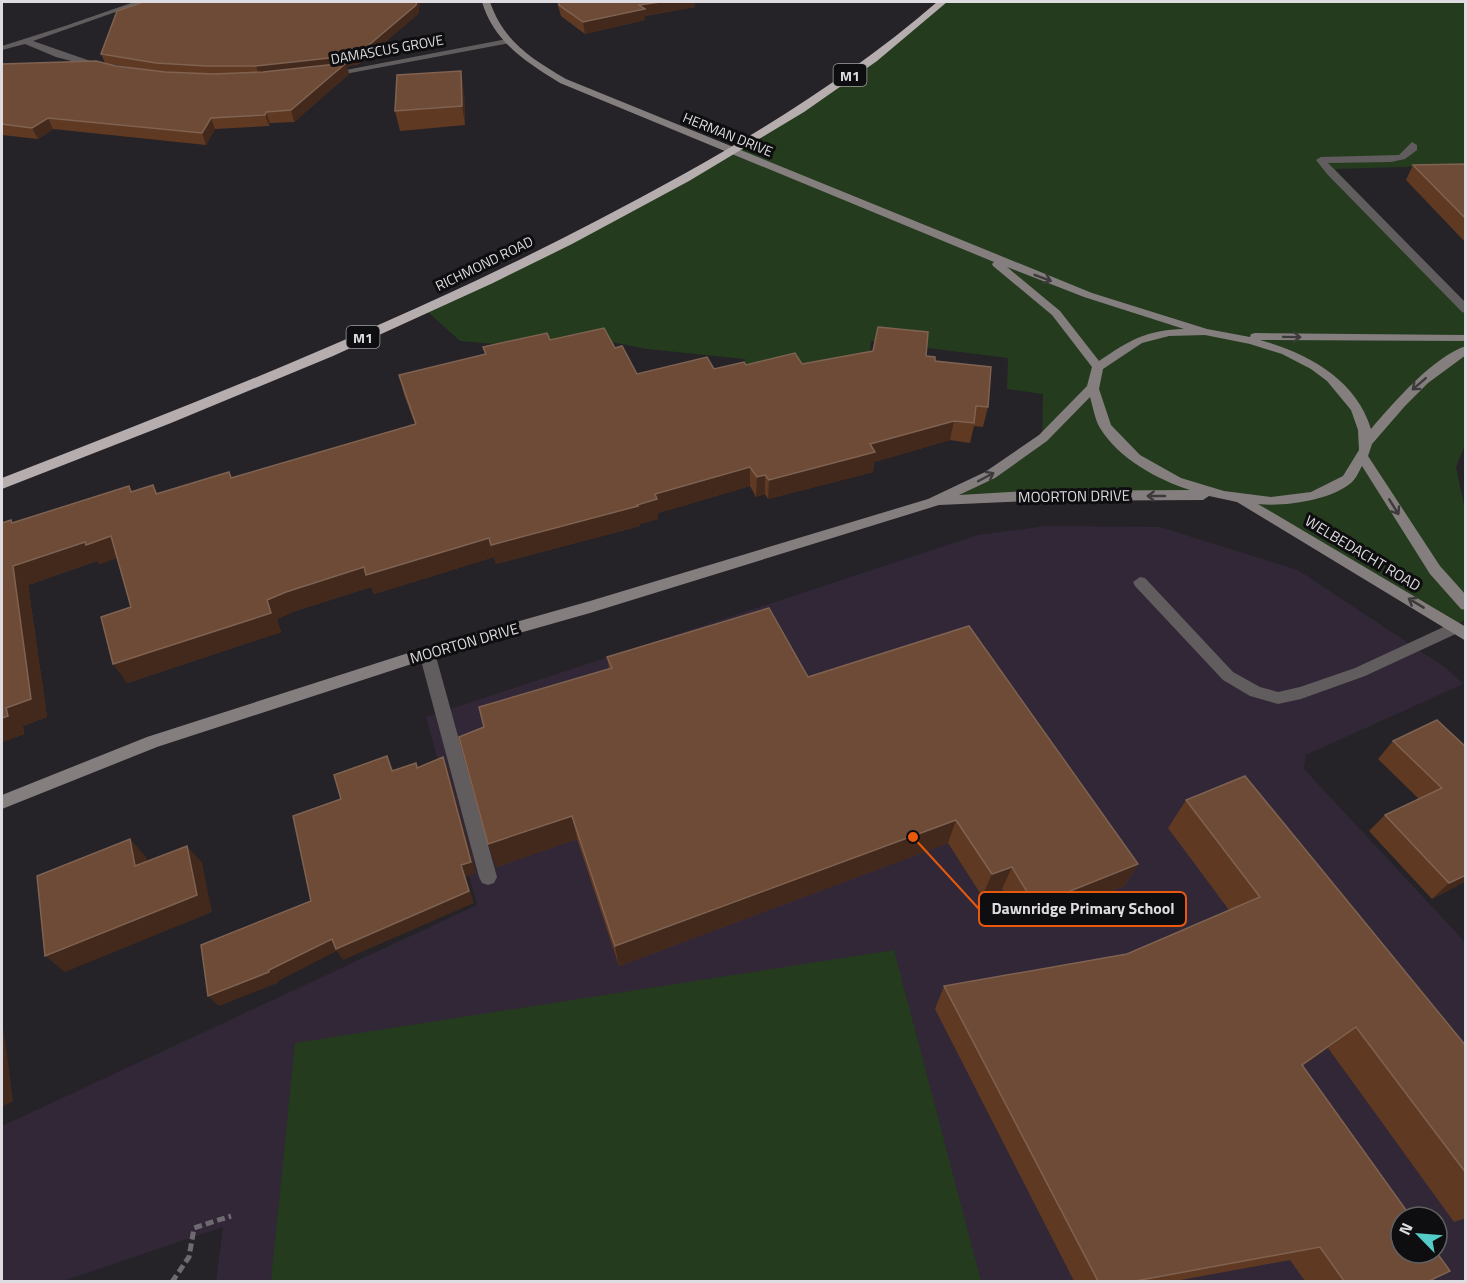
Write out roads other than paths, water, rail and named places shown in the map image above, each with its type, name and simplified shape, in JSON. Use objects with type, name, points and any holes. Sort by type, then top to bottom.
[{"type":"highway","name":"RICHMOND ROAD","points":[[2,484],[186,413],[365,337],[480,284],[610,219],[713,163],[826,92],[873,58],[942,2]]},
{"type":"street","points":[[2,48],[140,2]]},
{"type":"street","name":"HERMAN DRIVE","points":[[486,2],[496,27],[507,41],[563,81],[988,256],[1089,295],[1205,332]]},
{"type":"street","points":[[26,41],[59,55],[109,69]]},
{"type":"street","name":"DAMASCUS GROVE","points":[[323,74],[507,41]]},
{"type":"street","points":[[1412,145],[1412,150],[1402,157],[1391,159],[1321,160],[1330,172],[1466,310]]},
{"type":"street","name":"HERMAN DRIVE","points":[[988,256],[1056,313],[1098,368]]},
{"type":"street","points":[[1466,338],[1234,336],[1205,332],[1169,333],[1138,340],[1098,368],[1092,388],[1098,418],[1122,450],[1162,477],[1214,495],[1242,500],[1284,501],[1321,494],[1348,479],[1363,458],[1367,442],[1411,390],[1438,367],[1466,349]]},
{"type":"street","points":[[1234,336],[1284,351],[1327,376],[1357,408],[1367,442]]},
{"type":"street","name":"MOORTON DRIVE","points":[[2,802],[153,742],[427,653],[590,607],[933,502],[990,475],[1043,438],[1092,388]]},
{"type":"street","name":"WELBEDACHT ROAD","points":[[1363,458],[1435,570],[1466,605]]},
{"type":"street","name":"MOORTON DRIVE","points":[[933,502],[1028,496],[1214,495]]},
{"type":"street","name":"WELBEDACHT ROAD","points":[[1242,500],[1460,631]]},
{"type":"street","points":[[1140,582],[1228,676],[1256,692],[1278,698],[1301,693],[1360,672],[1460,631]]},
{"type":"street","points":[[427,653],[488,877]]},
{"type":"place","name":"Dawnridge Primary School","points":[[913,837]]}]
